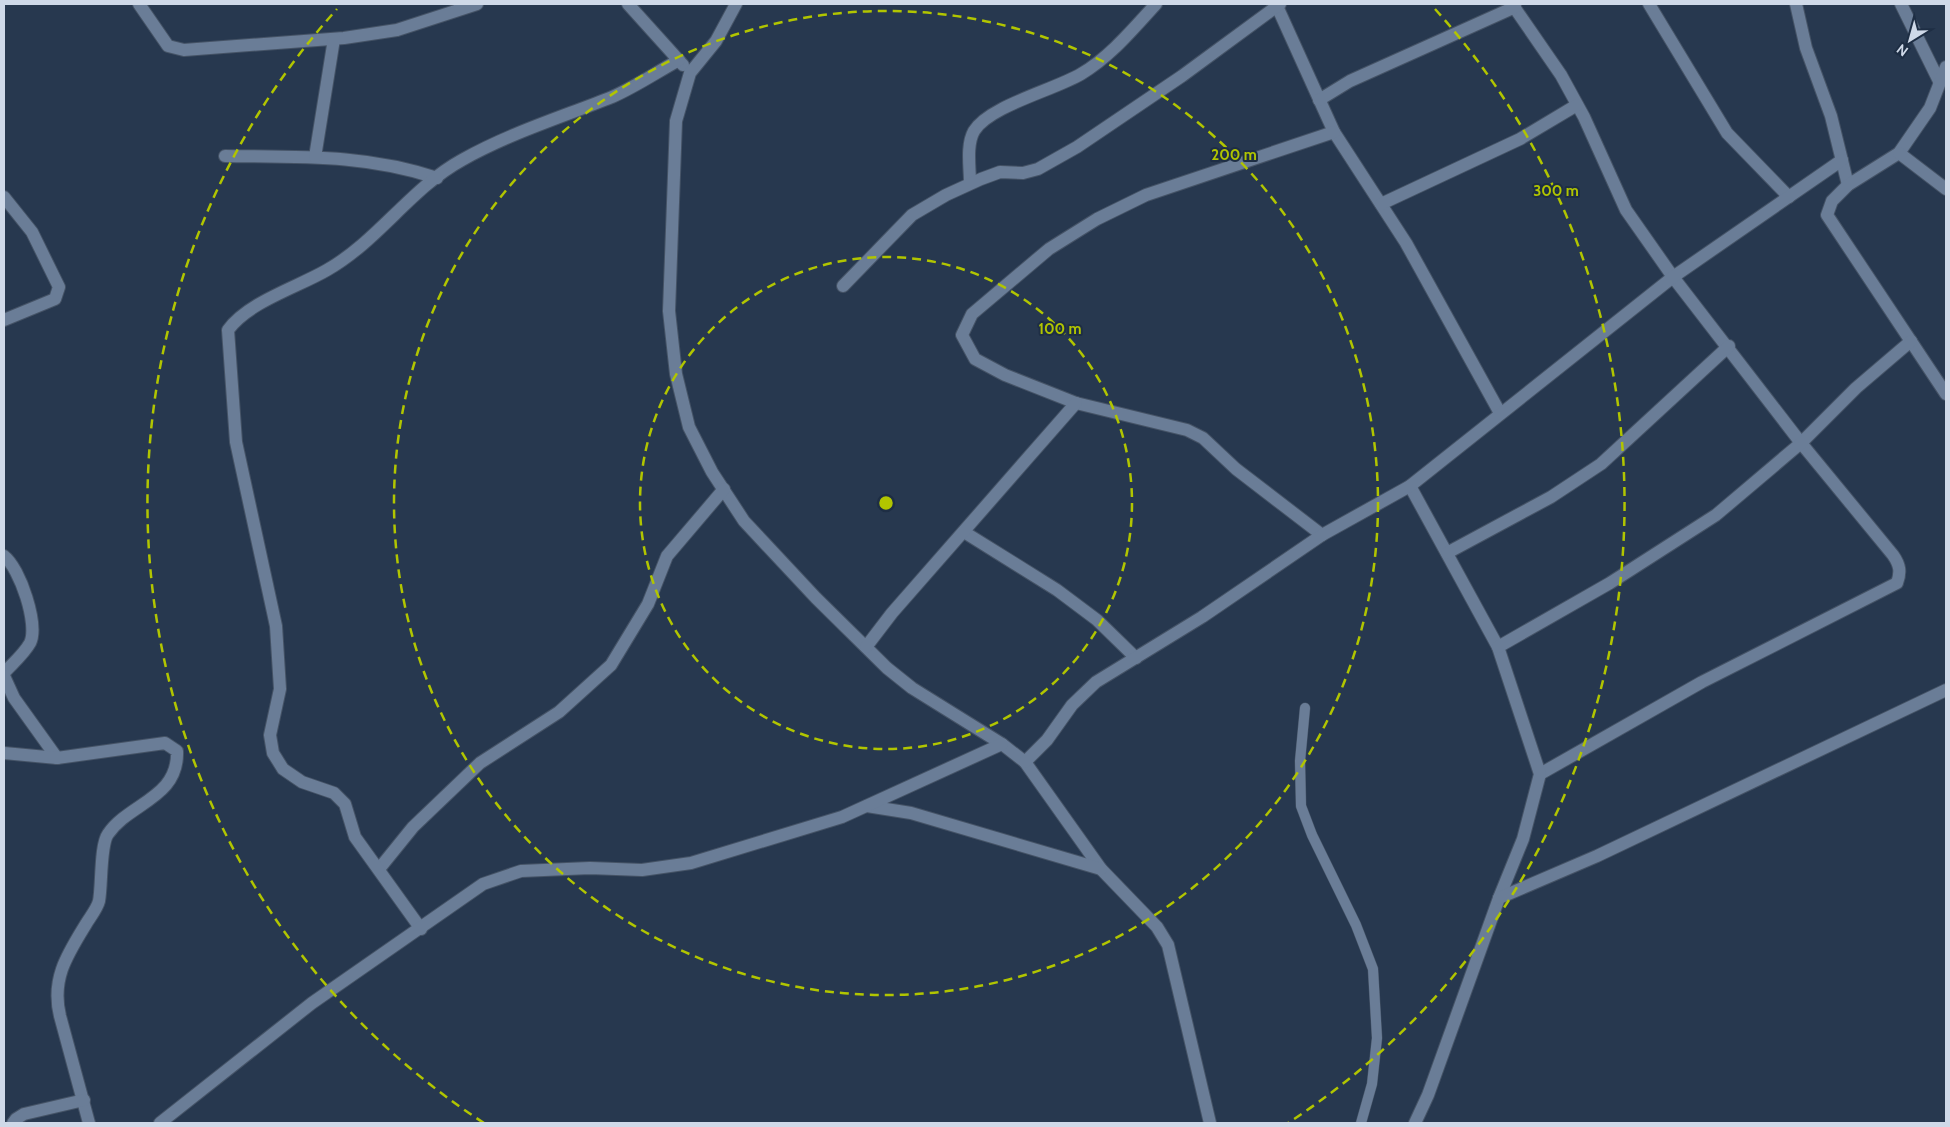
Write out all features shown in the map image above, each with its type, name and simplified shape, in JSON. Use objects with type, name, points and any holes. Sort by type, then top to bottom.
[{"type":"street","points":[[139,4],[168,46],[184,50],[334,39],[397,30],[477,4]]},
{"type":"street","points":[[628,4],[690,73]]},
{"type":"street","points":[[736,4],[716,41],[690,73],[676,121],[668,310],[676,374],[689,427],[712,472],[744,521],[816,598],[887,668],[912,688],[1002,744],[1025,762],[1101,869],[1157,927],[1168,945],[1210,1123]]},
{"type":"street","points":[[970,184],[970,140],[982,121],[1001,110],[1044,93],[1082,74],[1115,48],[1156,4]]},
{"type":"street","points":[[843,286],[912,215],[946,194],[970,184],[1000,172],[1023,173],[1038,169],[1077,147],[1182,76],[1278,4],[1334,132],[1406,243],[1500,413]]},
{"type":"street","points":[[1649,4],[1727,133],[1790,197]]},
{"type":"street","points":[[1796,4],[1806,48],[1831,116],[1848,185]]},
{"type":"street","points":[[1901,4],[1939,81]]},
{"type":"street","points":[[1319,100],[1350,81],[1449,38],[1513,6],[1562,76],[1626,210],[1673,277],[1729,346],[1801,443],[1899,564],[1900,574],[1897,583],[1702,682],[1540,774]]},
{"type":"street","points":[[315,157],[334,39]]},
{"type":"street","points":[[421,930],[355,836],[345,804],[334,793],[302,782],[283,769],[273,753],[270,735],[280,689],[276,626],[236,442],[228,330],[240,316],[327,270],[358,249],[418,193],[461,161],[536,124],[614,96],[679,60]]},
{"type":"street","points":[[1946,67],[1930,108],[1899,153],[1848,185],[1832,201],[1827,215],[1946,394]]},
{"type":"street","points":[[1381,204],[1520,139],[1577,104]]},
{"type":"street","points":[[1322,535],[1236,469],[1203,438],[1187,430],[1076,403],[1005,375],[975,359],[962,335],[972,314],[1049,249],[1097,219],[1146,195],[1334,132]]},
{"type":"street","points":[[1899,153],[1946,189]]},
{"type":"street","points":[[225,156],[315,157],[382,163],[437,178]]},
{"type":"street","points":[[1025,762],[1047,740],[1072,705],[1096,682],[1202,617],[1322,535],[1410,486],[1673,277],[1842,160]]},
{"type":"street","points":[[4,196],[32,232],[59,287],[55,298],[4,320]]},
{"type":"street","points":[[1498,647],[1610,583],[1716,515],[1801,443],[1856,388],[1911,341]]},
{"type":"street","points":[[1447,553],[1551,496],[1601,464],[1729,346]]},
{"type":"street","points":[[866,647],[892,613],[1076,403]]},
{"type":"street","points":[[1410,486],[1498,647],[1540,774],[1523,839],[1499,898],[1428,1095],[1415,1123]]},
{"type":"street","points":[[379,869],[413,827],[480,763],[559,712],[611,665],[648,604],[667,556],[724,489]]},
{"type":"street","points":[[964,532],[1057,590],[1097,620],[1136,658]]},
{"type":"street","points":[[4,556],[19,577],[29,609],[33,631],[30,644],[4,675],[14,698],[57,758]]},
{"type":"street","points":[[1499,898],[1606,852],[1946,690]]},
{"type":"street","points":[[4,753],[57,758],[165,743],[177,751],[178,764],[165,787],[152,800],[118,822],[107,836],[98,904],[68,953],[57,983],[56,1000],[89,1123]]},
{"type":"street","points":[[160,1123],[312,1003],[421,930],[483,884],[521,871],[590,868],[642,870],[691,863],[842,817],[1002,744]]},
{"type":"street","points":[[866,806],[911,813],[1101,869]]},
{"type":"street","points":[[13,1123],[24,1114],[84,1100]]},
{"type":"lane","points":[[1305,708],[1300,761],[1301,806],[1312,835],[1356,925],[1373,969],[1377,1038],[1372,1084],[1361,1123]]}]
